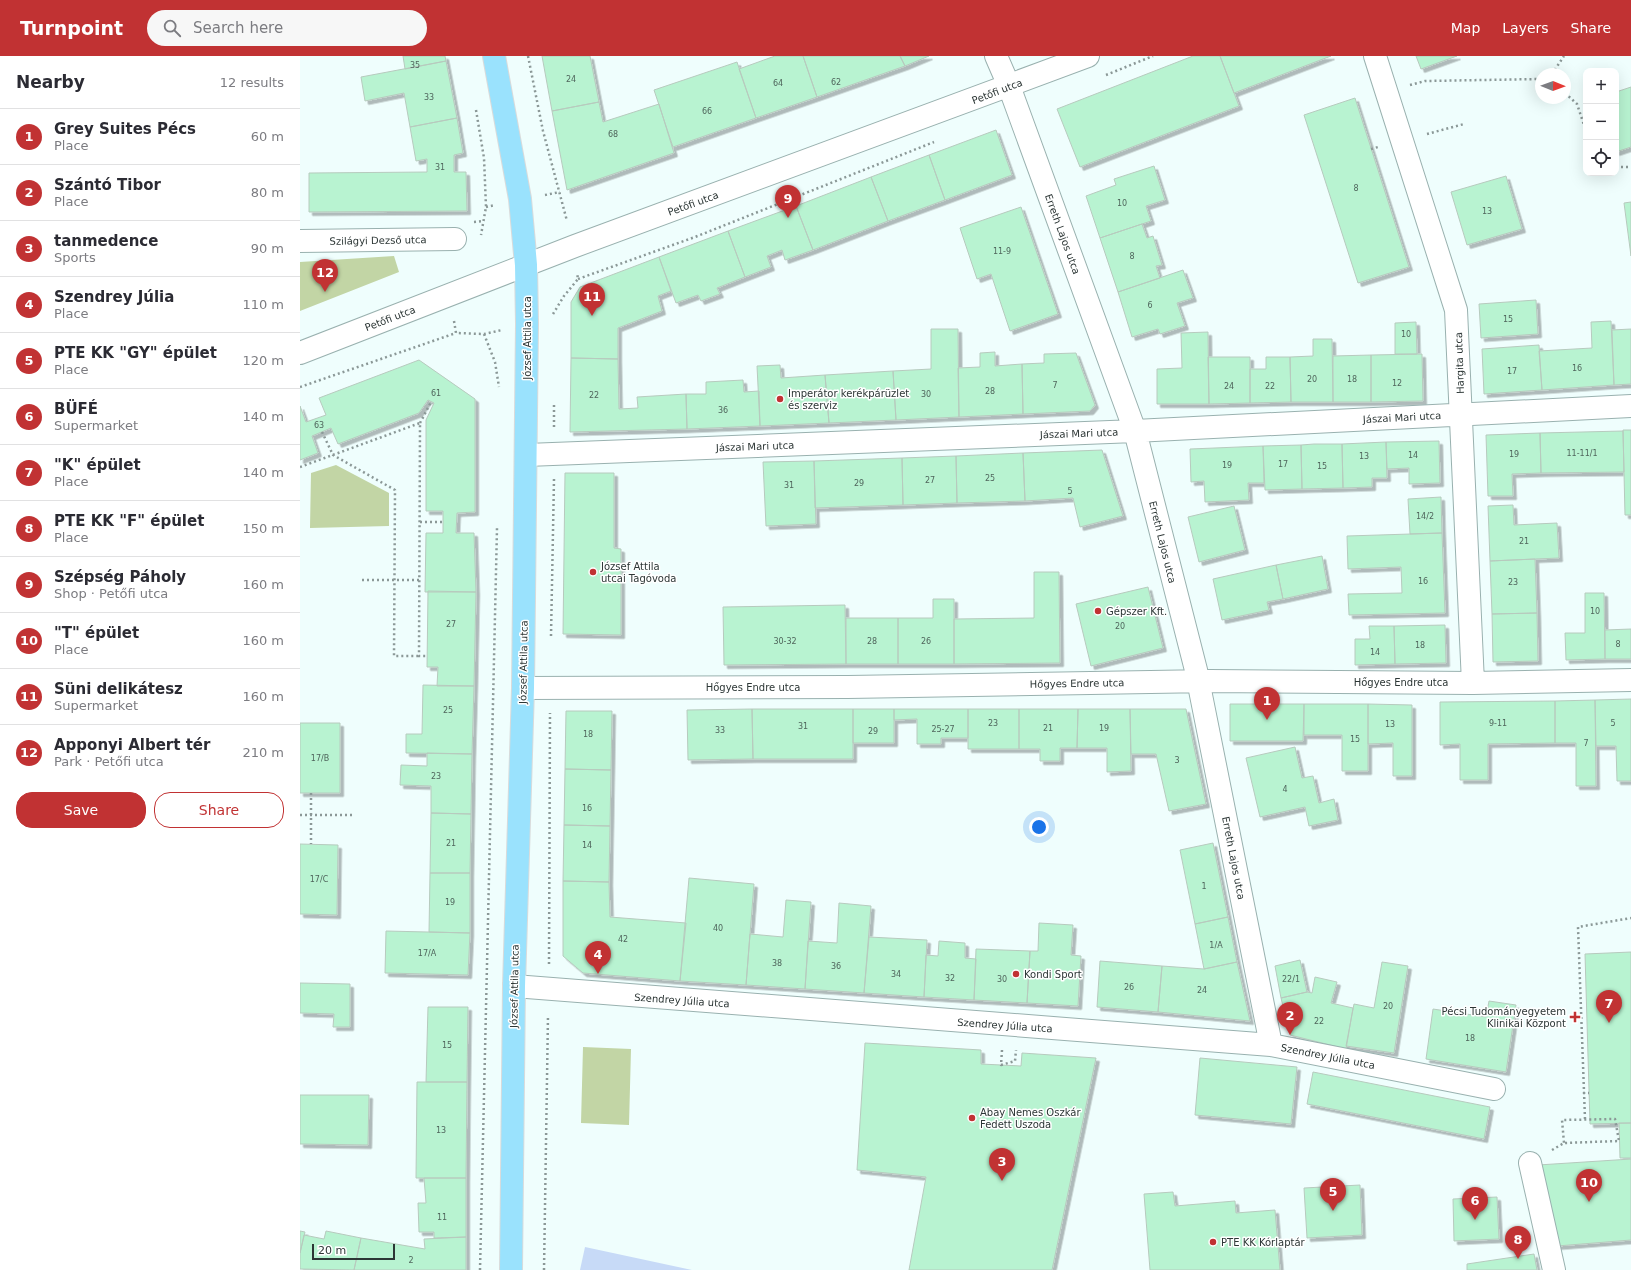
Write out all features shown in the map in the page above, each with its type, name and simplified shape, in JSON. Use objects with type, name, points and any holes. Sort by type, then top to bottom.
[{"type":"main road","name":"József Attila utca","points":[[494,56],[520,199],[526,265],[528,324],[523,688],[514,986],[511,1270]]},
{"type":"street","name":"Erreth Lajos utca","points":[[996,56],[1009,86],[1135,431],[1198,681],[1271,1045]]},
{"type":"street","name":"Petőfi utca","points":[[300,353],[526,265],[1088,56]]},
{"type":"street","name":"Hargita utca","points":[[1375,56],[1456,310],[1474,683]]},
{"type":"street","name":"Szilágyi Dezső utca","points":[[300,241],[455,239]]},
{"type":"street","name":"Jászai Mari utca","points":[[527,455],[1135,431],[1631,406]]},
{"type":"street","name":"Hőgyes Endre utca","points":[[523,688],[840,687],[1198,681],[1474,683],[1631,680]]},
{"type":"street","name":"Szendrey Júlia utca","points":[[514,986],[1271,1045],[1494,1089]]},
{"type":"street","points":[[1530,1163],[1554,1270]]},
{"type":"path","points":[[1102,76],[1153,56]]},
{"type":"path","points":[[1556,68],[1564,56]]},
{"type":"path","points":[[1386,91],[1425,81],[1535,79]]},
{"type":"path","points":[[1571,98],[1577,104],[1583,122]]},
{"type":"path","points":[[1426,134],[1464,124]]},
{"type":"path","points":[[578,279],[702,234],[935,142]]},
{"type":"path","points":[[1619,166],[1631,167]]},
{"type":"path","points":[[300,387],[456,333]]},
{"type":"path","points":[[484,334],[495,362],[499,388]]},
{"type":"path","points":[[419,656],[420,423],[431,402]]},
{"type":"path","points":[[300,467],[420,423]]},
{"type":"path","points":[[322,432],[333,455],[395,490],[394,656],[427,656]]},
{"type":"path","points":[[420,522],[443,522]]},
{"type":"path","points":[[480,1270],[497,522]]},
{"type":"path","points":[[362,580],[420,580]]},
{"type":"path","points":[[312,793],[312,844]]},
{"type":"path","points":[[300,815],[353,815]]},
{"type":"path","points":[[1585,1119],[1578,927],[1631,918]]},
{"type":"path","points":[[1001,1065],[1015,1061],[1016,1045]]},
{"type":"path","points":[[1583,1092],[1589,1093]]},
{"type":"path","points":[[1530,1163],[1564,1143],[1619,1140],[1615,1118],[1562,1120],[1564,1143]]},
{"type":"green space","points":[[394,256],[399,272],[300,311],[300,262]]},
{"type":"green space","points":[[336,465],[389,493],[389,526],[310,528],[311,473]]},
{"type":"green space","points":[[583,1047],[631,1049],[629,1125],[581,1123]]},
{"type":"water","points":[[585,1247],[692,1270],[580,1270]]},
{"type":"building","points":[[403,56],[445,56],[446,61],[405,69]]},
{"type":"building","points":[[542,56],[590,56],[599,102],[552,111]]},
{"type":"building","points":[[775,56],[803,56],[817,97],[756,118],[739,69]]},
{"type":"building","points":[[803,56],[900,56],[905,66],[817,97]]},
{"type":"building","points":[[900,56],[929,56],[905,66]]},
{"type":"building","points":[[1193,56],[1220,56],[1239,106],[1080,167],[1057,109]]},
{"type":"building","points":[[1220,56],[1331,56],[1234,93]]},
{"type":"building","points":[[1416,56],[1457,56],[1421,69]]},
{"type":"building","points":[[446,61],[457,118],[410,127],[404,93],[365,101],[361,77]]},
{"type":"building","points":[[737,62],[756,118],[673,147],[654,90]]},
{"type":"building","points":[[1631,87],[1631,147],[1619,151],[1619,104],[1619,91]]},
{"type":"building","points":[[1355,98],[1409,267],[1358,283],[1304,115]]},
{"type":"building","points":[[599,102],[603,122],[659,104],[674,153],[567,190],[552,111]]},
{"type":"building","points":[[457,118],[463,153],[454,155],[454,172],[466,172],[467,211],[309,212],[309,173],[427,172],[427,159],[416,161],[410,127]]},
{"type":"building","points":[[996,130],[1012,175],[945,200],[929,155]]},
{"type":"building","points":[[929,155],[945,200],[888,221],[871,177]]},
{"type":"building","points":[[1154,166],[1165,200],[1146,206],[1151,221],[1100,238],[1086,196],[1116,185],[1114,179]]},
{"type":"building","points":[[1506,176],[1522,229],[1467,245],[1451,192]]},
{"type":"building","points":[[871,177],[888,221],[813,250],[796,206]]},
{"type":"building","points":[[1631,202],[1631,256],[1624,203]]},
{"type":"building","points":[[796,206],[813,250],[785,260],[782,250],[767,256],[771,267],[745,277],[728,231]]},
{"type":"building","points":[[1021,207],[1058,314],[1010,331],[991,274],[977,279],[960,228]]},
{"type":"building","points":[[1142,224],[1147,238],[1153,236],[1162,265],[1156,266],[1160,278],[1118,292],[1100,238]]},
{"type":"building","points":[[728,231],[745,277],[717,288],[720,294],[701,301],[698,295],[676,303],[659,257]]},
{"type":"building","points":[[659,257],[671,291],[658,296],[662,311],[618,328],[618,359],[571,358],[571,302],[580,287]]},
{"type":"building","points":[[1183,270],[1193,298],[1177,303],[1185,326],[1160,334],[1158,329],[1132,337],[1118,292]]},
{"type":"building","points":[[1536,300],[1538,334],[1481,338],[1479,304]]},
{"type":"building","points":[[1611,321],[1614,385],[1542,390],[1539,351],[1592,348],[1591,322]]},
{"type":"building","points":[[1416,322],[1417,354],[1395,354],[1395,323]]},
{"type":"building","points":[[931,329],[958,329],[959,417],[896,420],[893,371],[931,369]]},
{"type":"building","points":[[1631,329],[1631,384],[1614,385],[1612,330]]},
{"type":"building","points":[[1208,332],[1209,404],[1157,404],[1157,369],[1182,368],[1181,333]]},
{"type":"building","points":[[1313,339],[1332,339],[1333,402],[1291,402],[1290,357],[1313,356]]},
{"type":"building","points":[[1539,345],[1542,390],[1484,394],[1482,349]]},
{"type":"building","points":[[995,352],[995,366],[1022,364],[1023,414],[959,417],[958,368],[980,367],[980,353]]},
{"type":"building","points":[[1076,353],[1095,405],[1090,411],[1023,414],[1022,364],[1044,363],[1044,354]]},
{"type":"building","points":[[1422,354],[1423,401],[1371,402],[1371,355]]},
{"type":"building","points":[[1371,355],[1371,402],[1333,402],[1333,356]]},
{"type":"building","points":[[1208,357],[1250,357],[1250,403],[1209,404]]},
{"type":"building","points":[[1266,357],[1290,357],[1291,402],[1250,403],[1250,369],[1266,369]]},
{"type":"building","points":[[571,358],[618,359],[619,409],[638,408],[637,397],[686,394],[687,429],[570,432]]},
{"type":"building","points":[[419,360],[475,399],[475,512],[457,513],[456,533],[474,533],[476,592],[425,592],[426,533],[443,533],[443,511],[426,511],[426,420],[434,403],[428,400],[419,413],[338,444],[331,428],[312,436],[318,453],[300,460],[300,406],[306,422],[326,415],[319,398]]},
{"type":"building","points":[[780,365],[781,378],[825,375],[829,423],[760,426],[757,366]]},
{"type":"building","points":[[893,371],[896,420],[829,423],[825,375]]},
{"type":"building","points":[[743,380],[744,392],[759,391],[760,426],[687,429],[686,394],[706,394],[706,382]]},
{"type":"building","points":[[1623,430],[1631,430],[1631,515],[1625,515]]},
{"type":"building","points":[[1623,431],[1624,472],[1541,473],[1540,433]]},
{"type":"building","points":[[1540,433],[1541,473],[1512,474],[1513,496],[1488,496],[1486,435]]},
{"type":"building","points":[[1439,441],[1440,483],[1409,484],[1409,468],[1387,469],[1386,442]]},
{"type":"building","points":[[1386,442],[1387,478],[1372,478],[1372,487],[1343,488],[1342,444]]},
{"type":"building","points":[[1342,444],[1343,488],[1302,489],[1301,445]]},
{"type":"building","points":[[1301,445],[1302,489],[1265,490],[1263,446]]},
{"type":"building","points":[[1263,446],[1264,483],[1248,483],[1249,500],[1205,502],[1204,481],[1191,482],[1190,449]]},
{"type":"building","points":[[1102,450],[1123,516],[1080,527],[1073,498],[1025,501],[1023,453]]},
{"type":"building","points":[[1023,453],[1025,501],[957,503],[956,456]]},
{"type":"building","points":[[956,456],[957,503],[903,505],[902,458]]},
{"type":"building","points":[[902,458],[903,505],[815,508],[814,461]]},
{"type":"building","points":[[814,461],[816,524],[766,526],[763,462]]},
{"type":"building","name":"József Attila utcai Tagóvoda","points":[[565,473],[614,473],[614,548],[621,549],[621,635],[563,634]]},
{"type":"building","points":[[1441,497],[1442,533],[1410,534],[1408,499]]},
{"type":"building","points":[[1513,505],[1514,525],[1557,523],[1559,558],[1490,561],[1488,506]]},
{"type":"building","points":[[1234,506],[1245,550],[1199,562],[1188,517]]},
{"type":"building","points":[[1442,533],[1445,613],[1349,615],[1348,594],[1402,593],[1401,567],[1348,569],[1347,536]]},
{"type":"building","points":[[1322,556],[1328,589],[1283,599],[1276,565]]},
{"type":"building","points":[[1535,559],[1537,613],[1492,614],[1490,561]]},
{"type":"building","points":[[1276,565],[1283,599],[1267,602],[1269,610],[1222,620],[1213,579]]},
{"type":"building","points":[[1034,572],[1059,572],[1060,663],[954,664],[954,619],[1034,618]]},
{"type":"building","points":[[1148,587],[1163,648],[1091,666],[1076,604]]},
{"type":"building","points":[[428,591],[476,592],[474,686],[437,686],[438,667],[427,667]]},
{"type":"building","points":[[1585,593],[1604,593],[1605,659],[1566,660],[1565,633],[1585,633]]},
{"type":"building","points":[[933,599],[954,599],[954,664],[898,664],[898,618],[933,618]]},
{"type":"building","points":[[845,605],[846,664],[724,665],[723,607]]},
{"type":"building","points":[[1537,613],[1538,661],[1493,662],[1492,614]]},
{"type":"building","points":[[846,618],[898,618],[898,664],[846,664]]},
{"type":"building","points":[[1445,625],[1446,663],[1395,664],[1394,626]]},
{"type":"building","points":[[1369,626],[1394,626],[1395,664],[1355,665],[1355,639],[1370,639]]},
{"type":"building","points":[[1631,629],[1631,659],[1605,659],[1605,630]]},
{"type":"building","points":[[423,685],[474,686],[472,754],[406,753],[406,734],[422,734]]},
{"type":"building","points":[[1631,699],[1631,781],[1617,781],[1616,746],[1596,746],[1595,700]]},
{"type":"building","points":[[1595,700],[1596,786],[1576,786],[1576,743],[1555,743],[1555,701]]},
{"type":"building","points":[[1555,701],[1555,743],[1488,744],[1488,780],[1460,780],[1460,744],[1440,745],[1440,702]]},
{"type":"building","points":[[1230,704],[1304,704],[1303,741],[1230,741]]},
{"type":"building","points":[[1304,704],[1368,704],[1368,771],[1342,771],[1342,735],[1304,735]]},
{"type":"building","points":[[1368,704],[1412,705],[1412,776],[1393,776],[1393,743],[1368,744]]},
{"type":"building","points":[[752,709],[753,759],[688,760],[687,710]]},
{"type":"building","points":[[752,709],[853,709],[853,759],[753,759]]},
{"type":"building","points":[[853,709],[894,709],[894,743],[853,743]]},
{"type":"building","points":[[894,709],[968,709],[968,738],[941,738],[941,744],[917,744],[917,719],[894,720]]},
{"type":"building","points":[[968,709],[1019,709],[1019,749],[968,749]]},
{"type":"building","points":[[1019,709],[1078,709],[1077,748],[1060,748],[1060,761],[1040,761],[1040,749],[1019,749]]},
{"type":"building","points":[[1078,709],[1130,709],[1131,771],[1107,772],[1107,748],[1077,748]]},
{"type":"building","points":[[1130,709],[1186,709],[1206,804],[1169,811],[1156,754],[1131,754]]},
{"type":"building","points":[[566,711],[612,711],[611,770],[565,769]]},
{"type":"building","points":[[300,723],[340,723],[340,793],[300,793]]},
{"type":"building","points":[[1295,747],[1302,778],[1313,776],[1319,803],[1334,799],[1338,820],[1309,826],[1305,807],[1260,817],[1246,758]]},
{"type":"building","points":[[427,753],[472,754],[471,814],[431,813],[431,786],[400,785],[401,765],[427,766]]},
{"type":"building","points":[[565,769],[611,770],[610,826],[564,825]]},
{"type":"building","points":[[431,813],[471,814],[470,873],[430,873]]},
{"type":"building","points":[[564,825],[610,826],[609,882],[563,881]]},
{"type":"building","points":[[1213,843],[1228,917],[1195,924],[1180,850]]},
{"type":"building","points":[[300,844],[338,845],[337,915],[300,914]]},
{"type":"building","points":[[430,873],[470,873],[470,933],[429,932]]},
{"type":"building","points":[[689,878],[754,884],[746,985],[680,981]]},
{"type":"building","points":[[563,881],[609,882],[610,917],[686,923],[680,981],[583,973],[563,956]]},
{"type":"building","points":[[786,900],[811,902],[805,989],[746,985],[750,934],[783,937]]},
{"type":"building","points":[[839,903],[871,906],[864,993],[805,989],[808,941],[837,943]]},
{"type":"building","points":[[1228,917],[1237,962],[1204,969],[1195,924]]},
{"type":"building","points":[[1039,923],[1073,925],[1071,955],[1081,956],[1078,1006],[1027,1003],[1030,951],[1038,951]]},
{"type":"building","points":[[386,931],[470,933],[468,975],[385,973]]},
{"type":"building","points":[[869,937],[927,940],[924,997],[864,993]]},
{"type":"building","points":[[939,941],[965,943],[965,958],[976,959],[974,1000],[924,997],[926,955],[938,956]]},
{"type":"building","points":[[976,949],[1030,951],[1027,1003],[974,1000]]},
{"type":"building","points":[[1631,952],[1631,1123],[1590,1124],[1585,954]]},
{"type":"building","points":[[1300,960],[1307,992],[1281,998],[1275,966]]},
{"type":"building","points":[[1100,961],[1162,966],[1158,1012],[1097,1007]]},
{"type":"building","points":[[1237,962],[1250,1021],[1158,1012],[1162,966],[1204,969]]},
{"type":"building","points":[[1382,962],[1408,966],[1394,1053],[1346,1046],[1354,1004],[1374,1008]]},
{"type":"building","points":[[1315,977],[1337,982],[1331,1003],[1353,1008],[1346,1049],[1290,1035],[1281,998],[1307,992],[1312,993]]},
{"type":"building","points":[[300,983],[350,984],[350,1027],[333,1027],[334,1014],[300,1013]]},
{"type":"building","points":[[1489,1001],[1516,1005],[1506,1072],[1426,1059],[1433,1009],[1486,1017]]},
{"type":"building","points":[[428,1007],[468,1007],[467,1082],[426,1082]]},
{"type":"building","name":"Abay Nemes Oszkár Fedett Uszoda","points":[[865,1043],[981,1050],[981,1064],[1021,1066],[1022,1053],[1096,1058],[1052,1270],[909,1270],[926,1177],[857,1170]]},
{"type":"building","points":[[1200,1058],[1297,1067],[1291,1124],[1195,1115]]},
{"type":"building","points":[[1313,1072],[1490,1107],[1484,1139],[1307,1104]]},
{"type":"building","points":[[417,1082],[467,1082],[466,1178],[416,1178]]},
{"type":"building","points":[[300,1095],[369,1095],[368,1145],[300,1144]]},
{"type":"building","points":[[1619,1123],[1631,1123],[1631,1158],[1620,1158]]},
{"type":"building","points":[[1631,1159],[1631,1240],[1557,1246],[1538,1165]]},
{"type":"building","points":[[424,1178],[466,1178],[466,1237],[434,1238],[434,1232],[419,1232],[418,1203],[426,1203]]},
{"type":"building","points":[[1360,1185],[1362,1235],[1307,1238],[1304,1188]]},
{"type":"building","name":"PTE KK Kórlaptár","points":[[1173,1192],[1175,1206],[1235,1201],[1236,1213],[1275,1210],[1280,1270],[1150,1270],[1144,1194]]},
{"type":"building","points":[[1497,1197],[1499,1239],[1454,1241],[1453,1199]]},
{"type":"building","points":[[300,1231],[305,1232],[300,1253]]},
{"type":"building","points":[[326,1231],[361,1238],[354,1270],[300,1269],[300,1253],[304,1235],[324,1239]]},
{"type":"building","points":[[466,1237],[466,1270],[354,1270],[361,1238],[425,1249],[424,1239]]},
{"type":"building","points":[[1534,1254],[1537,1270],[1467,1270],[1467,1264]]},
{"type":"place","name":"Szépség Páholy","points":[[788,218]]},
{"type":"place","name":"Apponyi Albert tér","points":[[325,292]]},
{"type":"place","name":"Süni delikátesz","points":[[592,316]]},
{"type":"place","name":"Imperátor kerékpárüzlet és szerviz","points":[[780,399]]},
{"type":"place","name":"József Attila utcai Tagóvoda","points":[[593,572]]},
{"type":"place","name":"Gépszer Kft.","points":[[1098,611]]},
{"type":"place","name":"Grey Suites Pécs","points":[[1267,720]]},
{"type":"place","name":"Szendrey Júlia","points":[[598,974]]},
{"type":"place","name":"Kondi Sport","points":[[1016,974]]},
{"type":"place","name":"Pécsi Tudományegyetem Klinikai Központ","points":[[1575,1017]]},
{"type":"place","name":"\"K\" épület","points":[[1609,1023]]},
{"type":"place","name":"Szántó Tibor","points":[[1290,1035]]},
{"type":"place","name":"Abay Nemes Oszkár Fedett Uszoda","points":[[972,1118]]},
{"type":"place","name":"tanmedence","points":[[1002,1181]]},
{"type":"place","name":"\"T\" épület","points":[[1589,1202]]},
{"type":"place","name":"PTE KK \"GY\" épület","points":[[1333,1211]]},
{"type":"place","name":"BÜFÉ","points":[[1475,1220]]},
{"type":"place","name":"PTE KK Kórlaptár","points":[[1213,1242]]},
{"type":"place","name":"PTE KK \"F\" épület","points":[[1518,1259]]}]
